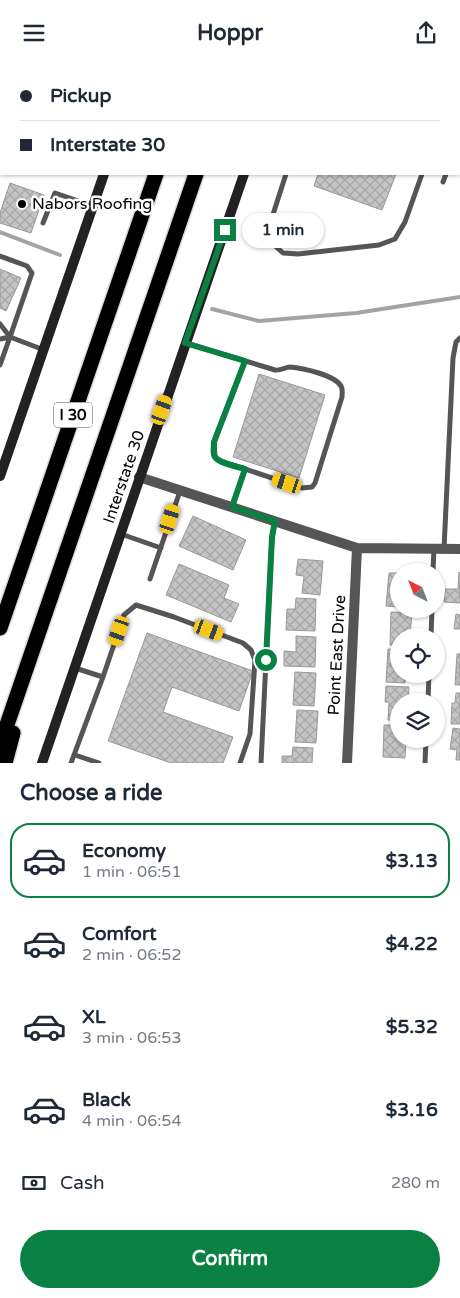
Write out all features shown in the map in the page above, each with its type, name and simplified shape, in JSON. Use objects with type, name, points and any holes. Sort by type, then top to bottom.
[{"type":"highway","name":"I 30","points":[[0,628],[156,175]]},
{"type":"highway","name":"I 30","points":[[0,745],[196,175]]},
{"type":"highway","points":[[0,619],[11,595]]},
{"type":"highway","points":[[5,763],[34,647]]},
{"type":"main road","points":[[0,476],[104,175]]},
{"type":"main road","name":"Interstate 30","points":[[42,763],[244,175]]},
{"type":"street","points":[[139,477],[357,548],[460,549]]},
{"type":"street","name":"Point East Drive","points":[[347,763],[357,548]]},
{"type":"lane","points":[[286,175],[268,230],[274,245],[283,253],[298,254],[380,245],[395,239],[405,222],[422,175]]},
{"type":"lane","points":[[443,182],[446,175]]},
{"type":"lane","points":[[44,223],[55,193],[93,206]]},
{"type":"lane","points":[[0,256],[27,266],[32,273],[0,365]]},
{"type":"lane","points":[[0,324],[10,337],[44,350]]},
{"type":"lane","points":[[0,339],[10,337]]},
{"type":"lane","points":[[435,563],[439,548],[453,358],[456,342],[460,338]]},
{"type":"lane","points":[[185,343],[245,361],[275,371],[289,367],[322,374],[334,379],[340,385],[343,390],[342,397],[315,483],[312,487],[302,488],[218,460],[215,457],[214,442],[245,361]]},
{"type":"lane","points":[[232,507],[245,469]]},
{"type":"lane","points":[[150,579],[180,491]]},
{"type":"lane","points":[[260,763],[272,537],[275,521]]},
{"type":"lane","points":[[120,534],[161,548]]},
{"type":"lane","points":[[71,763],[124,615],[136,605],[243,643],[251,650],[255,660],[250,735],[240,763]]},
{"type":"lane","points":[[75,668],[103,677]]},
{"type":"lane","points":[[425,763],[426,748]]},
{"type":"lane","points":[[75,755],[98,763]]},
{"type":"building","points":[[318,175],[396,175],[382,210],[314,186]]},
{"type":"building","name":"Nabors Roofing","points":[[10,183],[44,195],[31,233],[0,223],[0,213]]},
{"type":"building","points":[[0,269],[21,278],[6,311],[0,308]]},
{"type":"building","points":[[259,374],[325,395],[299,478],[233,457]]},
{"type":"building","points":[[193,516],[246,540],[233,570],[179,546]]},
{"type":"building","points":[[298,559],[323,561],[320,595],[302,593],[304,576],[296,575]]},
{"type":"building","points":[[179,564],[229,585],[224,598],[239,604],[231,622],[166,595]]},
{"type":"building","points":[[459,572],[460,603],[445,602],[445,589],[458,589]]},
{"type":"building","points":[[389,573],[390,573],[390,606],[386,606]]},
{"type":"building","points":[[296,598],[316,599],[315,631],[286,630],[287,609],[295,609]]},
{"type":"building","points":[[456,614],[460,615],[460,629],[454,629]]},
{"type":"building","points":[[391,618],[412,618],[411,628],[391,628]]},
{"type":"building","points":[[147,633],[253,671],[239,711],[172,687],[163,712],[233,737],[223,763],[171,763],[108,741]]},
{"type":"building","points":[[296,636],[316,637],[315,667],[284,666],[284,651],[296,652]]},
{"type":"building","points":[[388,649],[390,649],[390,682],[386,682]]},
{"type":"building","points":[[457,654],[460,654],[460,685],[455,685]]},
{"type":"building","points":[[295,672],[316,673],[314,706],[293,705]]},
{"type":"building","points":[[386,686],[409,687],[409,693],[390,693],[390,720],[388,720],[389,702],[385,702]]},
{"type":"building","points":[[456,693],[460,693],[460,724],[451,724],[452,703],[455,703]]},
{"type":"building","points":[[297,710],[318,711],[316,743],[295,742]]},
{"type":"building","points":[[384,725],[390,725],[390,748],[406,748],[405,758],[383,757]]},
{"type":"building","points":[[453,728],[460,729],[460,760],[456,760],[457,750],[450,749]]},
{"type":"building","points":[[293,747],[313,748],[312,763],[282,763],[282,756],[292,756]]},
{"type":"waterway","points":[[0,232],[60,255]]},
{"type":"waterway","points":[[212,309],[259,321],[356,313],[460,297]]},
{"type":"place","name":"Nabors Roofing","points":[[22,204]]},
{"type":"route","points":[[225,230],[185,343],[245,361],[214,442],[214,453],[218,460],[245,469],[232,507],[275,521],[272,537],[266,660]]}]
